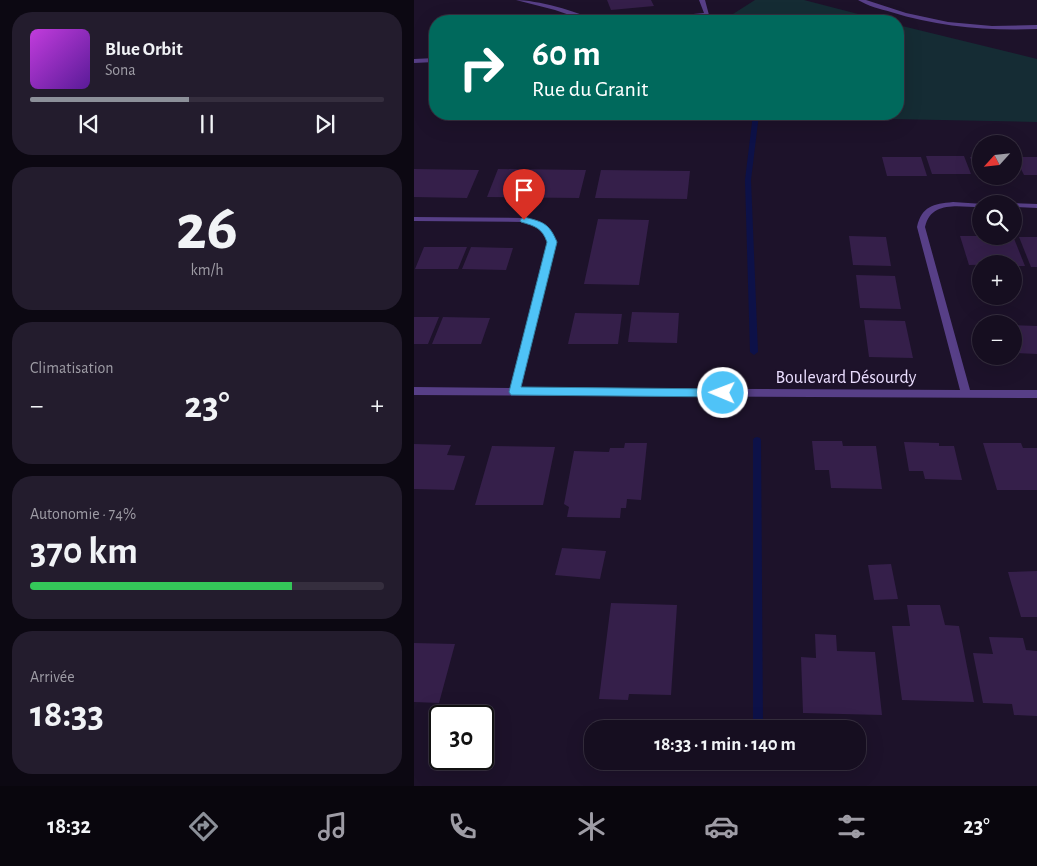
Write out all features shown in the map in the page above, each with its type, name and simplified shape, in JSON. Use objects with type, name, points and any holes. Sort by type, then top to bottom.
[{"type":"street","points":[[519,0],[557,8],[576,15]]},
{"type":"street","points":[[697,15],[707,14],[702,0]]},
{"type":"street","points":[[861,0],[916,18],[960,26],[999,29],[1037,27]]},
{"type":"street","points":[[414,61],[429,60]]},
{"type":"street","points":[[966,393],[921,227],[925,213],[935,207],[972,205]]},
{"type":"street","points":[[1022,205],[1037,206]]},
{"type":"street","points":[[414,219],[524,220],[539,224],[548,231],[552,242],[515,392]]},
{"type":"street","name":"Boulevard Désourdy","points":[[414,391],[1037,394]]},
{"type":"shaded area","points":[[755,0],[804,0],[862,15],[731,15]]},
{"type":"shaded area","points":[[904,26],[1037,59],[1037,122],[904,119]]},
{"type":"building","points":[[607,0],[651,0],[654,6],[611,10]]},
{"type":"building","points":[[926,156],[964,156],[971,174],[932,174]]},
{"type":"building","points":[[882,157],[921,157],[927,176],[887,176]]},
{"type":"building","points":[[1022,157],[1038,157],[1038,175],[1024,175],[1022,171]]},
{"type":"building","points":[[414,169],[479,170],[467,198],[414,197]]},
{"type":"building","points":[[498,169],[586,170],[579,198],[487,197]]},
{"type":"building","points":[[601,170],[690,171],[687,199],[595,198]]},
{"type":"building","points":[[598,219],[649,220],[639,285],[584,284]]},
{"type":"building","points":[[849,236],[886,237],[891,266],[853,265]]},
{"type":"building","points":[[960,236],[972,236],[972,245],[1017,245],[1021,255],[972,255],[972,265],[969,265]]},
{"type":"building","points":[[1022,237],[1038,237],[1038,267],[1031,267],[1022,244]]},
{"type":"building","points":[[424,247],[467,247],[458,269],[415,269]]},
{"type":"building","points":[[471,247],[513,248],[506,270],[462,269]]},
{"type":"building","points":[[856,275],[895,276],[901,309],[860,308]]},
{"type":"building","points":[[632,312],[679,313],[677,343],[628,342]]},
{"type":"building","points":[[575,313],[622,314],[618,344],[568,344]]},
{"type":"building","points":[[414,317],[439,317],[428,344],[414,344]]},
{"type":"building","points":[[443,317],[490,318],[481,344],[432,344]]},
{"type":"building","points":[[864,320],[905,321],[913,358],[869,357]]},
{"type":"building","points":[[1022,325],[1037,326],[1038,354],[1022,353]]},
{"type":"building","points":[[812,441],[842,441],[843,446],[876,446],[882,489],[831,488],[829,470],[815,470]]},
{"type":"building","points":[[904,442],[939,443],[939,446],[954,446],[962,480],[925,479],[923,471],[909,471]]},
{"type":"building","points":[[625,443],[647,443],[641,500],[627,499],[626,508],[621,508],[620,518],[567,517],[569,507],[564,504],[574,451],[609,452],[610,448],[624,448]]},
{"type":"building","points":[[983,443],[1021,443],[1023,448],[1038,448],[1038,490],[997,490]]},
{"type":"building","points":[[414,444],[451,445],[447,455],[465,456],[454,490],[414,489]]},
{"type":"building","points":[[492,446],[555,447],[543,505],[475,505]]},
{"type":"building","points":[[562,548],[606,551],[600,579],[555,575]]},
{"type":"building","points":[[891,564],[898,599],[874,600],[868,565]]},
{"type":"building","points":[[1038,571],[1038,617],[1021,617],[1008,572]]},
{"type":"building","points":[[611,603],[677,605],[671,695],[629,694],[628,700],[599,699]]},
{"type":"building","points":[[907,605],[940,605],[945,625],[959,626],[974,702],[902,700],[892,626],[910,626]]},
{"type":"building","points":[[815,634],[836,635],[837,651],[875,652],[882,715],[803,713],[801,657],[816,658]]},
{"type":"building","points":[[989,637],[1023,638],[1026,650],[1038,651],[1038,716],[1014,715],[1012,704],[983,703],[973,653],[993,654]]},
{"type":"building","points":[[414,643],[455,644],[439,703],[414,702]]},
{"type":"waterway","points":[[754,352],[748,180],[755,120]]},
{"type":"waterway","points":[[757,440],[758,720]]},
{"type":"route","points":[[524,220],[539,224],[548,231],[552,242],[515,392],[723,393]]}]
